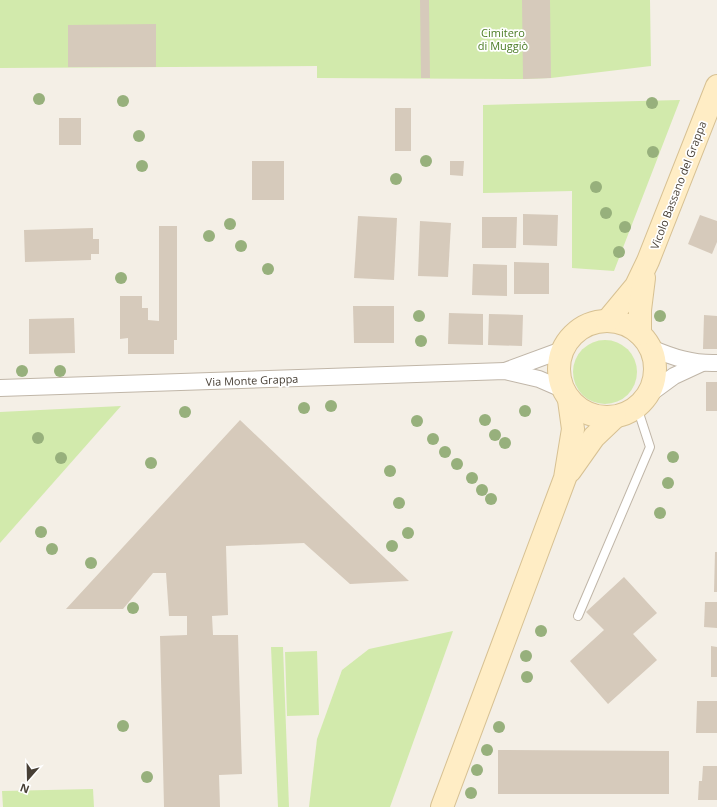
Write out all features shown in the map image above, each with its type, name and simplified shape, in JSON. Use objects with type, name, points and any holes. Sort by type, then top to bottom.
[{"type":"main road","name":"Vicolo Bassano del Grappa","points":[[648,261],[717,86]]},
{"type":"main road","points":[[607,321],[636,286],[648,261]]},
{"type":"main road","points":[[566,394],[578,408],[602,418],[615,417],[626,413],[642,401],[654,375],[655,364],[645,341],[642,288],[648,261]]},
{"type":"main road","points":[[442,807],[565,478],[573,429],[559,369],[562,350],[569,338],[580,329],[593,323],[607,321],[630,327],[645,341]]},
{"type":"main road","points":[[565,478],[594,437],[615,417]]},
{"type":"street","points":[[645,341],[673,357],[710,363]]},
{"type":"street","name":"Via Monte Grappa","points":[[505,371],[562,350]]},
{"type":"street","points":[[642,401],[674,376],[710,363]]},
{"type":"street","name":"Via Monte Grappa","points":[[0,388],[505,371],[539,379],[566,394]]},
{"type":"lane","points":[[578,616],[650,448],[642,401]]},
{"type":"green space","name":"Cimitero di Muggiò","points":[[0,0],[650,0],[651,66],[551,78],[523,79],[317,78],[317,66],[0,68]]},
{"type":"green space","points":[[680,100],[614,271],[572,268],[572,191],[483,193],[483,105]]},
{"type":"green space","points":[[605,340],[623,346],[631,354],[637,372],[631,390],[623,398],[605,404],[587,398],[579,390],[573,372],[579,354],[587,346]]},
{"type":"green space","points":[[121,406],[0,543],[0,412]]},
{"type":"green space","points":[[453,631],[390,807],[309,807],[317,739],[342,670],[369,649]]},
{"type":"green space","points":[[271,647],[283,647],[289,807],[278,807]]},
{"type":"green space","points":[[317,651],[319,715],[287,716],[285,652]]},
{"type":"green space","points":[[93,789],[94,807],[3,807],[2,791]]},
{"type":"building","points":[[420,0],[429,0],[430,78],[421,78]]},
{"type":"building","points":[[522,0],[550,0],[551,78],[523,79]]},
{"type":"building","points":[[156,24],[156,67],[68,67],[68,25]]},
{"type":"building","points":[[395,108],[411,108],[411,151],[395,151]]},
{"type":"building","points":[[59,118],[81,118],[81,145],[59,145]]},
{"type":"building","points":[[252,161],[284,161],[284,200],[252,200]]},
{"type":"building","points":[[450,161],[464,161],[463,176],[450,175]]},
{"type":"building","points":[[523,214],[558,215],[557,246],[523,245]]},
{"type":"building","points":[[700,215],[717,221],[717,242],[712,254],[688,244]]},
{"type":"building","points":[[358,216],[397,218],[394,280],[354,278]]},
{"type":"building","points":[[482,217],[517,217],[516,248],[482,248]]},
{"type":"building","points":[[420,221],[451,223],[448,277],[418,276]]},
{"type":"building","points":[[159,226],[177,226],[177,340],[174,340],[174,354],[128,354],[128,338],[120,339],[120,296],[142,296],[142,308],[148,308],[148,320],[159,321]]},
{"type":"building","points":[[93,228],[93,239],[99,239],[99,254],[91,254],[91,260],[25,262],[24,230]]},
{"type":"building","points":[[514,262],[549,263],[549,294],[514,294]]},
{"type":"building","points":[[473,264],[507,265],[507,296],[472,295]]},
{"type":"building","points":[[353,306],[394,306],[394,343],[354,343]]},
{"type":"building","points":[[449,313],[483,314],[483,345],[448,344]]},
{"type":"building","points":[[489,314],[523,315],[522,346],[488,345]]},
{"type":"building","points":[[704,315],[717,316],[717,349],[703,349]]},
{"type":"building","points":[[74,318],[75,353],[29,354],[29,319]]},
{"type":"building","points":[[706,382],[717,382],[717,411],[706,411]]},
{"type":"building","points":[[240,420],[409,581],[350,584],[304,543],[226,546],[228,615],[212,616],[213,635],[238,635],[242,774],[219,775],[220,807],[164,807],[160,636],[187,635],[187,616],[169,616],[166,573],[153,573],[123,609],[66,609]]},
{"type":"building","points":[[715,552],[717,552],[717,592],[714,592]]},
{"type":"building","points":[[624,577],[657,613],[633,634],[657,660],[608,704],[570,661],[604,630],[586,612]]},
{"type":"building","points":[[705,602],[717,602],[717,628],[704,627]]},
{"type":"building","points":[[711,646],[717,647],[717,677],[711,677]]},
{"type":"building","points":[[697,701],[717,701],[717,733],[696,733]]},
{"type":"building","points":[[498,750],[669,751],[669,794],[498,794]]},
{"type":"building","points":[[703,766],[717,766],[717,800],[698,800],[699,781],[702,781]]}]
